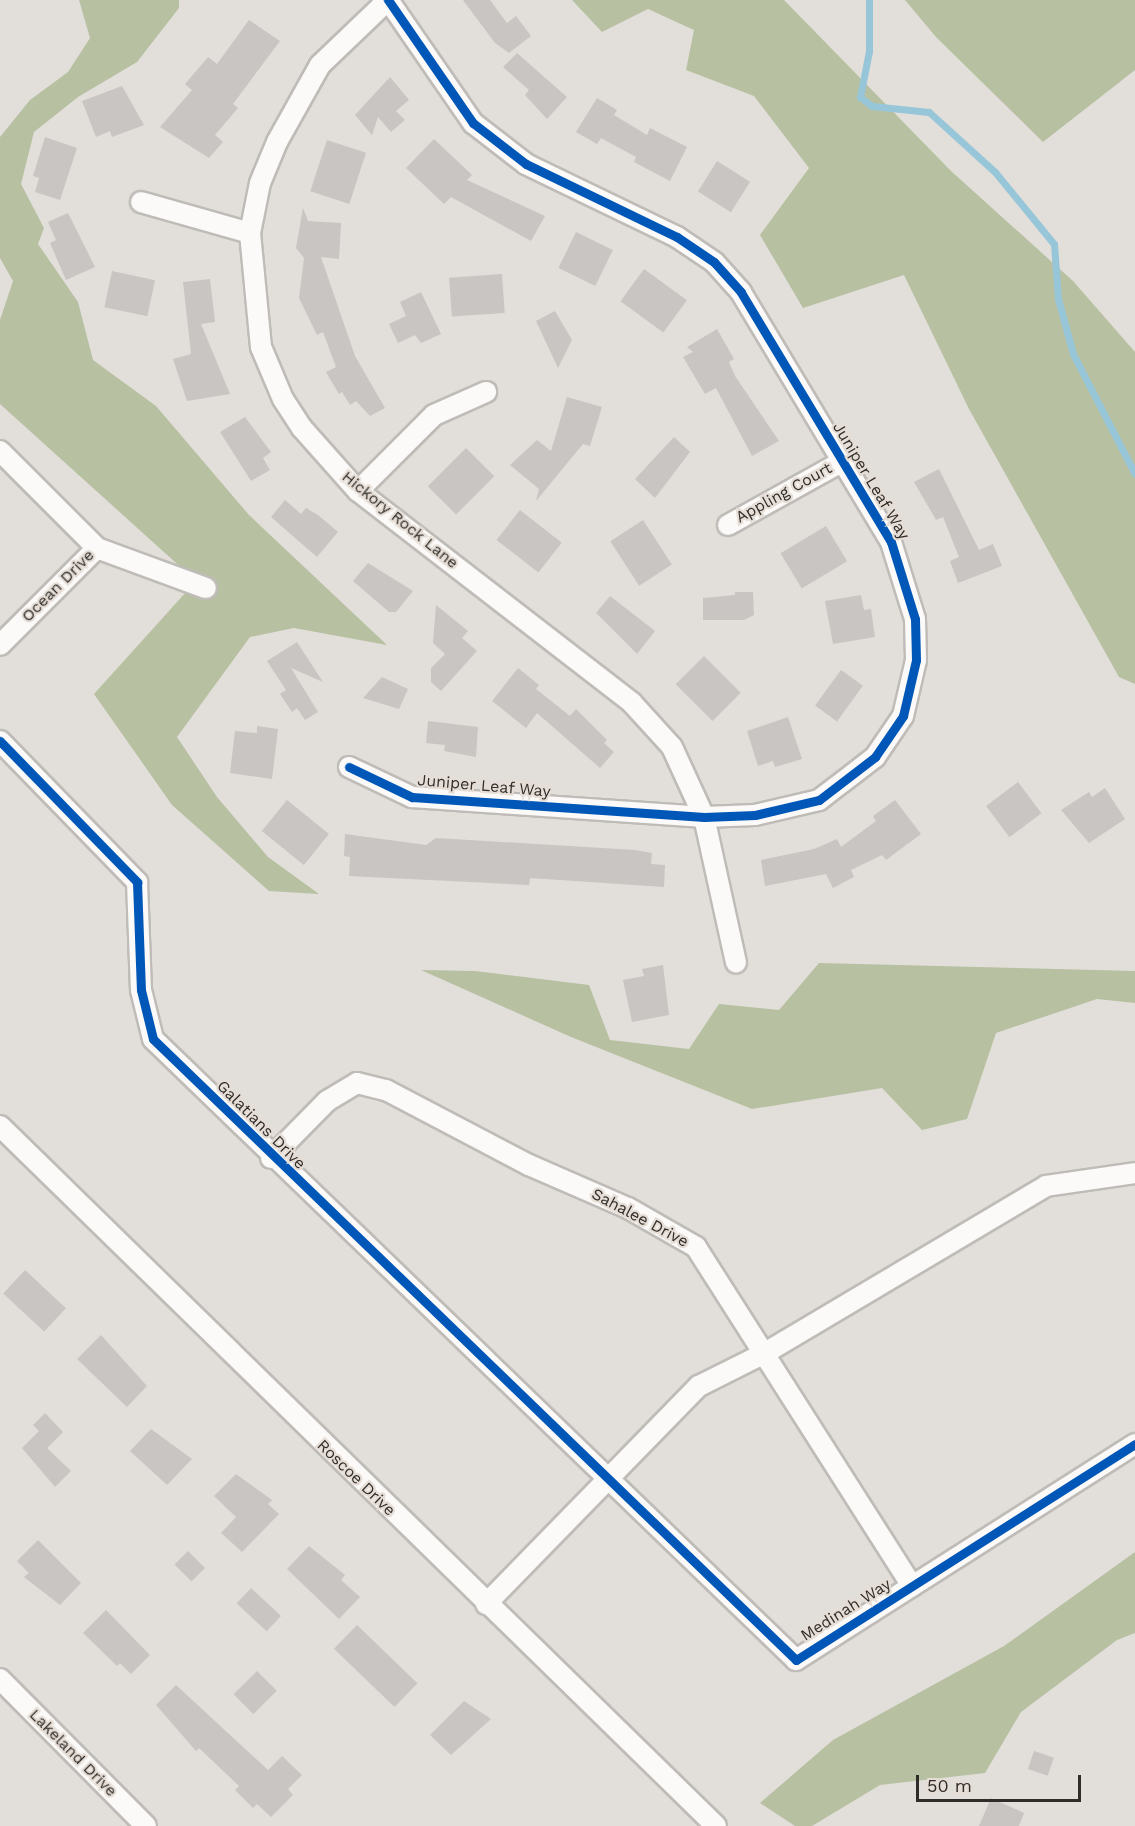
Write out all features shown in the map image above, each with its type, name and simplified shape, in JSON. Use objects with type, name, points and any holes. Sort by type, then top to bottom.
[{"type":"street","name":"Hickory Rock Lane","points":[[388,0],[320,65],[277,142],[260,183],[250,233],[261,347],[283,399],[302,428],[358,491],[632,703],[672,747],[704,817],[736,963]]},
{"type":"street","name":"Juniper Leaf Way","points":[[349,767],[412,797],[704,817],[755,816],[819,800],[854,778],[875,757],[903,716],[916,660],[915,619],[905,576],[891,543],[841,462],[762,321],[714,262],[640,217],[526,164],[473,123],[388,0]]},
{"type":"street","points":[[141,202],[250,233]]},
{"type":"street","points":[[358,491],[434,416],[486,392]]},
{"type":"street","name":"Ocean Drive","points":[[0,452],[97,548],[0,645]]},
{"type":"street","name":"Appling Court","points":[[728,525],[841,462]]},
{"type":"street","points":[[97,548],[206,588]]},
{"type":"street","name":"Galatians Drive","points":[[0,741],[137,882],[141,990],[153,1039],[271,1158],[606,1476]]},
{"type":"street","name":"Sahalee Drive","points":[[271,1158],[327,1101],[357,1083],[386,1090],[530,1165],[628,1208],[696,1247],[912,1586]]},
{"type":"street","name":"Roscoe Drive","points":[[0,1126],[486,1604],[716,1826]]},
{"type":"street","points":[[486,1604],[606,1476],[699,1386],[765,1353],[1046,1186],[1135,1173]]},
{"type":"street","name":"Medinah Way","points":[[606,1476],[796,1660],[1135,1444]]},
{"type":"street","name":"Lakeland Drive","points":[[0,1679],[146,1826]]},
{"type":"green space","points":[[79,0],[179,0],[179,8],[137,62],[78,97],[34,132],[21,184],[44,228],[38,244],[78,302],[93,360],[156,406],[249,515],[387,645],[294,628],[250,637],[177,737],[217,797],[268,857],[319,894],[269,891],[172,805],[94,694],[196,581],[0,404],[0,320],[13,281],[0,258],[0,137],[30,100],[68,72],[90,38]]},
{"type":"green space","points":[[572,0],[784,0],[951,171],[1073,281],[1135,352],[1135,684],[1119,677],[969,409],[904,275],[803,308],[760,235],[809,168],[754,96],[686,70],[694,30],[648,9],[602,32]]},
{"type":"green space","points":[[905,0],[1135,0],[1135,70],[1043,142],[936,37]]},
{"type":"green space","points":[[819,963],[1135,971],[1135,1003],[1097,999],[996,1033],[967,1119],[922,1130],[882,1088],[752,1109],[571,1037],[421,970],[475,971],[589,985],[610,1040],[689,1049],[719,1004],[779,1010]]},
{"type":"green space","points":[[1135,1552],[1135,1633],[1117,1640],[1021,1712],[985,1773],[880,1785],[812,1826],[795,1826],[760,1803],[833,1740],[1004,1646]]},
{"type":"building","points":[[463,0],[490,0],[507,23],[516,16],[531,36],[509,53],[495,43]]},
{"type":"building","points":[[249,20],[280,41],[233,104],[238,108],[215,135],[223,142],[209,158],[160,127],[192,90],[185,84],[208,57],[217,64]]},
{"type":"building","points":[[517,53],[567,97],[547,119],[525,95],[529,90],[503,67]]},
{"type":"building","points":[[390,77],[409,100],[396,111],[405,120],[391,132],[378,117],[372,135],[355,115]]},
{"type":"building","points":[[122,86],[144,125],[112,137],[110,131],[96,137],[82,101]]},
{"type":"building","points":[[597,98],[617,110],[614,115],[647,135],[650,128],[687,147],[670,181],[634,162],[636,157],[601,138],[597,144],[576,132]]},
{"type":"building","points":[[45,137],[77,148],[60,200],[35,192],[39,178],[33,176]]},
{"type":"building","points":[[434,139],[472,175],[467,180],[545,216],[531,241],[451,197],[444,204],[406,168]]},
{"type":"building","points":[[327,140],[366,153],[349,204],[310,191]]},
{"type":"building","points":[[717,161],[750,182],[731,212],[698,192]]},
{"type":"building","points":[[303,208],[308,221],[341,223],[339,259],[321,257],[355,356],[385,408],[370,416],[356,401],[350,405],[342,392],[339,394],[326,372],[336,367],[323,332],[317,335],[299,298],[304,258],[296,248]]},
{"type":"building","points":[[68,213],[95,267],[66,280],[50,243],[56,240],[48,222]]},
{"type":"building","points":[[576,232],[613,250],[595,286],[558,268]]},
{"type":"building","points":[[644,269],[687,300],[663,333],[620,301]]},
{"type":"building","points":[[112,271],[155,280],[147,316],[104,307]]},
{"type":"building","points":[[502,274],[505,313],[452,317],[449,278]]},
{"type":"building","points":[[210,279],[215,322],[201,324],[230,394],[187,401],[173,359],[191,354],[183,282]]},
{"type":"building","points":[[421,292],[441,334],[421,343],[415,335],[398,343],[389,324],[406,316],[400,302]]},
{"type":"building","points":[[555,311],[572,340],[558,368],[536,321]]},
{"type":"building","points":[[717,329],[734,359],[729,362],[735,376],[779,441],[752,456],[716,388],[705,394],[683,357],[693,352],[687,347]]},
{"type":"building","points":[[567,397],[602,407],[590,446],[583,444],[536,501],[539,489],[510,465],[537,440],[551,451]]},
{"type":"building","points":[[245,417],[271,452],[263,458],[270,470],[251,481],[220,432]]},
{"type":"building","points":[[674,437],[690,452],[655,498],[635,479]]},
{"type":"building","points":[[466,448],[494,476],[456,514],[428,486]]},
{"type":"building","points":[[939,469],[979,550],[993,544],[1002,566],[958,583],[950,561],[959,557],[943,517],[936,520],[914,482]]},
{"type":"building","points":[[285,500],[301,514],[306,508],[318,515],[338,532],[317,557],[271,517]]},
{"type":"building","points":[[520,510],[562,543],[538,573],[497,540]]},
{"type":"building","points":[[643,520],[672,564],[639,586],[610,541]]},
{"type":"building","points":[[826,526],[847,561],[802,588],[781,553]]},
{"type":"building","points":[[368,563],[413,591],[396,612],[389,612],[353,581]]},
{"type":"building","points":[[735,592],[753,592],[754,615],[744,620],[703,620],[703,598],[735,595]]},
{"type":"building","points":[[861,595],[864,610],[871,609],[875,637],[833,644],[825,601]]},
{"type":"building","points":[[610,596],[655,631],[637,654],[596,613]]},
{"type":"building","points":[[436,605],[468,631],[462,638],[477,651],[441,691],[431,682],[431,668],[445,654],[433,643]]},
{"type":"building","points":[[297,642],[323,682],[291,668],[318,712],[305,720],[297,708],[292,712],[280,694],[286,690],[267,661]]},
{"type":"building","points":[[704,656],[741,693],[712,721],[676,684]]},
{"type":"building","points":[[518,668],[539,685],[536,689],[570,716],[576,709],[607,740],[604,743],[614,752],[600,768],[537,713],[526,728],[492,701]]},
{"type":"building","points":[[841,670],[863,686],[837,721],[815,706]]},
{"type":"building","points":[[382,677],[408,689],[399,709],[363,698]]},
{"type":"building","points":[[788,717],[802,759],[775,767],[773,761],[758,766],[747,731]]},
{"type":"building","points":[[428,721],[478,727],[476,757],[444,751],[445,745],[426,743]]},
{"type":"building","points":[[257,726],[278,729],[272,779],[230,773],[235,731],[257,733]]},
{"type":"building","points":[[1018,782],[1041,813],[1010,837],[986,806]]},
{"type":"building","points":[[1105,788],[1125,819],[1089,843],[1061,810],[1089,792],[1092,797]]},
{"type":"building","points":[[287,800],[329,834],[304,865],[262,831]]},
{"type":"building","points":[[895,800],[921,834],[886,860],[882,855],[851,870],[854,877],[833,888],[826,874],[765,886],[761,860],[814,849],[837,839],[841,847],[876,821],[873,816]]},
{"type":"building","points":[[345,834],[426,845],[436,838],[635,850],[652,853],[651,864],[665,865],[664,887],[530,878],[529,885],[349,876],[350,857],[344,856]]},
{"type":"building","points":[[663,965],[669,1015],[632,1022],[623,980],[644,976],[642,969]]},
{"type":"building","points":[[25,1270],[66,1308],[44,1332],[3,1293]]},
{"type":"building","points":[[101,1335],[147,1386],[127,1407],[77,1359]]},
{"type":"building","points":[[45,1413],[63,1432],[47,1448],[71,1471],[55,1487],[22,1448],[39,1431],[33,1425]]},
{"type":"building","points":[[151,1429],[192,1459],[167,1485],[130,1451]]},
{"type":"building","points":[[236,1474],[272,1500],[268,1504],[279,1514],[242,1552],[221,1533],[236,1517],[214,1496]]},
{"type":"building","points":[[38,1540],[81,1583],[60,1605],[24,1577],[29,1573],[17,1561]]},
{"type":"building","points":[[309,1546],[345,1575],[341,1580],[360,1597],[339,1619],[287,1569]]},
{"type":"building","points":[[188,1551],[205,1568],[192,1581],[175,1564]]},
{"type":"building","points":[[251,1588],[281,1616],[267,1631],[237,1603]]},
{"type":"building","points":[[106,1610],[150,1655],[131,1674],[120,1663],[117,1666],[83,1633]]},
{"type":"building","points":[[357,1625],[417,1683],[395,1707],[334,1649]]},
{"type":"building","points":[[257,1671],[277,1691],[253,1714],[234,1694]]},
{"type":"building","points":[[176,1685],[268,1770],[282,1756],[302,1775],[288,1789],[293,1795],[271,1817],[257,1804],[253,1808],[235,1790],[239,1786],[199,1748],[196,1751],[156,1705]]},
{"type":"building","points":[[464,1701],[491,1719],[451,1755],[430,1735]]},
{"type":"building","points":[[1034,1751],[1054,1758],[1048,1776],[1028,1769]]},
{"type":"building","points":[[991,1798],[1024,1813],[1019,1826],[979,1826]]},
{"type":"waterway","points":[[869,0],[869,51],[860,97],[872,106],[929,112],[995,172],[1054,244],[1058,299],[1073,354],[1135,474]]},
{"type":"cycle path","points":[[349,767],[412,797],[704,817],[755,815],[819,800],[875,757],[903,716],[916,660],[915,619],[891,542],[741,292],[714,262],[677,237],[526,164],[473,123],[388,0]]},
{"type":"cycle path","points":[[0,741],[137,882],[141,990],[153,1039],[796,1660],[1135,1444]]}]
